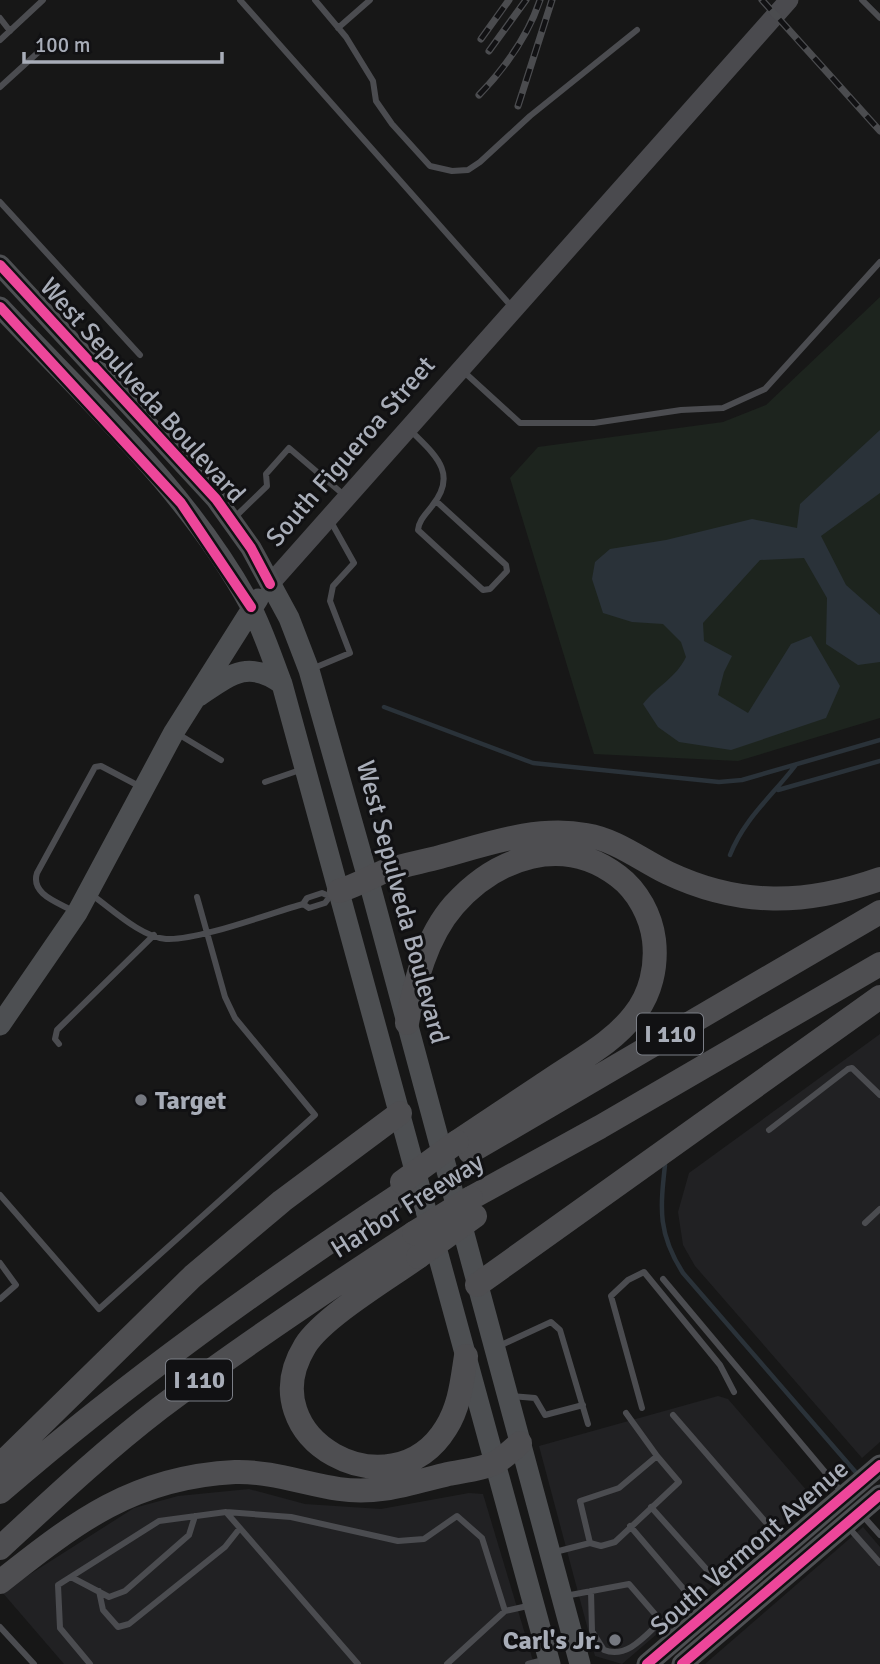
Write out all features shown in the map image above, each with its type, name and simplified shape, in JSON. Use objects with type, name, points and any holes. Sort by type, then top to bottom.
[{"type":"highway","points":[[334,894],[369,881],[383,872],[512,838],[548,832],[601,839],[703,887],[758,898],[814,898],[880,879]]},
{"type":"highway","points":[[407,1023],[415,984],[433,938],[452,907],[493,871],[516,860],[546,853],[585,857],[605,866],[624,881],[640,900],[653,932],[654,964],[647,992],[636,1013],[611,1039],[459,1149]]},
{"type":"highway","name":"Harbor Freeway","points":[[0,1492],[146,1371],[459,1149],[880,912]]},
{"type":"highway","name":"Harbor Freeway","points":[[0,1548],[84,1470],[159,1409],[239,1350],[416,1245],[600,1128],[880,964]]},
{"type":"highway","points":[[477,1285],[880,997]]},
{"type":"highway","points":[[0,1465],[193,1276],[282,1201],[400,1113]]},
{"type":"highway","points":[[416,1245],[306,1344],[292,1373],[292,1396],[299,1418],[313,1441],[332,1456],[360,1467],[406,1460],[429,1448],[446,1428],[460,1397],[466,1356]]},
{"type":"highway","points":[[0,1582],[83,1518],[108,1504],[143,1490],[188,1478],[237,1472],[279,1476],[344,1490],[374,1491],[411,1486],[494,1463],[520,1443]]},
{"type":"main road","name":"South Figueroa Street","points":[[0,1025],[77,913],[174,732],[251,607],[345,496],[789,0]]},
{"type":"main road","name":"West Sepulveda Boulevard","points":[[0,265],[182,460],[251,548],[289,618],[309,670],[369,881],[580,1664]]},
{"type":"main road","name":"West Sepulveda Boulevard","points":[[0,307],[181,502],[251,607],[282,684],[334,894],[400,1113],[533,1605],[542,1662]]},
{"type":"main road","points":[[192,701],[234,672],[261,673],[282,684]]},
{"type":"main road","name":"South Vermont Avenue","points":[[648,1664],[877,1468]]},
{"type":"main road","name":"South Vermont Avenue","points":[[682,1664],[863,1510]]},
{"type":"lane","points":[[0,40],[43,0]]},
{"type":"lane","points":[[240,0],[513,309]]},
{"type":"lane","points":[[315,0],[338,28],[373,81],[376,101],[392,124],[430,166],[452,171],[468,170],[480,162],[530,116],[637,30]]},
{"type":"lane","points":[[338,28],[370,0]]},
{"type":"lane","points":[[862,0],[880,18]]},
{"type":"lane","points":[[0,18],[10,31]]},
{"type":"lane","points":[[0,87],[44,47]]},
{"type":"lane","points":[[0,202],[141,355]]},
{"type":"lane","points":[[460,368],[520,423],[594,423],[681,410],[723,408],[765,389],[880,262]]},
{"type":"lane","points":[[408,427],[440,459],[445,474],[436,501],[418,523],[420,533],[484,590],[490,589],[507,571],[500,558],[436,501]]},
{"type":"lane","points":[[231,521],[267,486],[266,474],[289,448],[345,496]]},
{"type":"lane","points":[[309,670],[350,653],[330,601],[330,592],[354,563],[328,516]]},
{"type":"lane","points":[[174,732],[221,760]]},
{"type":"lane","points":[[77,913],[41,893],[35,880],[79,794],[92,771],[101,766],[143,789]]},
{"type":"lane","points":[[265,782],[305,769]]},
{"type":"lane","points":[[88,892],[166,939],[207,932],[303,904],[306,898],[322,893],[334,894]]},
{"type":"lane","points":[[0,1195],[99,1309],[315,1115],[248,1037],[236,1018],[225,997],[197,897]]},
{"type":"lane","points":[[60,1044],[55,1038],[57,1030],[155,934]]},
{"type":"lane","points":[[769,1130],[848,1069],[852,1068],[880,1095]]},
{"type":"lane","points":[[865,1223],[880,1209]]},
{"type":"lane","points":[[0,1263],[16,1285],[0,1299]]},
{"type":"lane","points":[[642,1408],[611,1297],[615,1290],[644,1272],[720,1365],[734,1392]]},
{"type":"lane","points":[[663,1279],[847,1493]]},
{"type":"lane","points":[[494,1348],[517,1341],[551,1322],[560,1330],[589,1423]]},
{"type":"lane","points":[[507,1396],[535,1398],[545,1415],[583,1405]]},
{"type":"lane","points":[[550,1553],[590,1543],[601,1546],[615,1542],[679,1482],[626,1413]]},
{"type":"lane","points":[[673,1415],[786,1546]]},
{"type":"lane","points":[[590,1543],[580,1501],[619,1488],[657,1456]]},
{"type":"lane","points":[[651,1507],[729,1594]]},
{"type":"lane","points":[[863,1510],[880,1535]]},
{"type":"lane","points":[[863,1510],[880,1563]]},
{"type":"lane","points":[[90,1664],[60,1628],[58,1585],[159,1521],[226,1512],[291,1517],[398,1541],[424,1539],[457,1516],[482,1538],[505,1611]]},
{"type":"lane","points":[[226,1512],[358,1664]]},
{"type":"lane","points":[[71,1577],[109,1597],[125,1591],[189,1535],[195,1516]]},
{"type":"lane","points":[[630,1526],[705,1615]]},
{"type":"lane","points":[[99,1591],[103,1609],[118,1627],[129,1624],[225,1547],[240,1528]]},
{"type":"lane","points":[[562,1597],[629,1584],[677,1639]]},
{"type":"lane","points":[[591,1591],[592,1631],[604,1650],[616,1654],[624,1651],[661,1621]]},
{"type":"lane","points":[[448,1664],[505,1611],[533,1605]]},
{"type":"lane","points":[[0,1627],[34,1664]]},
{"type":"shaded area","points":[[880,297],[880,718],[738,761],[594,754],[510,478],[538,447],[723,422],[766,405]]},
{"type":"shaded area","points":[[880,430],[880,493],[821,536],[846,585],[880,615],[880,662],[858,665],[826,644],[827,598],[804,558],[760,560],[703,623],[704,641],[732,656],[724,672],[718,695],[748,713],[791,644],[811,636],[840,686],[826,718],[731,750],[679,742],[658,727],[643,704],[682,664],[686,657],[681,642],[663,624],[632,622],[603,613],[592,579],[595,562],[610,549],[666,540],[752,519],[797,528],[800,504]]},
{"type":"shaded area","points":[[880,1034],[880,1442],[862,1458],[695,1266],[683,1245],[678,1212],[689,1173]]},
{"type":"shaded area","points":[[718,1396],[728,1399],[814,1499],[622,1664],[595,1656],[539,1446]]},
{"type":"shaded area","points":[[249,1489],[305,1504],[381,1509],[469,1493],[483,1494],[534,1664],[64,1664],[2,1592],[134,1508],[178,1496]]},
{"type":"shaded area","points":[[863,1527],[880,1547],[880,1664],[705,1664]]},
{"type":"waterway","points":[[384,707],[533,763],[719,782],[742,780],[880,740]]},
{"type":"waterway","points":[[778,790],[880,761]]},
{"type":"waterway","points":[[730,855],[751,819],[795,766]]},
{"type":"waterway","points":[[665,1165],[662,1195],[665,1234],[683,1273],[859,1476]]},
{"type":"railway","points":[[481,39],[509,0]]},
{"type":"railway","points":[[489,51],[526,0]]},
{"type":"railway","points":[[479,95],[515,51],[540,0]]},
{"type":"railway","points":[[518,106],[552,0]]},
{"type":"railway","points":[[762,0],[880,131]]},
{"type":"cycle path","points":[[0,265],[216,499],[251,548],[270,584]]},
{"type":"cycle path","points":[[0,307],[181,503],[251,607]]},
{"type":"cycle path","points":[[647,1664],[880,1465]]},
{"type":"cycle path","points":[[682,1664],[880,1495]]},
{"type":"place","name":"Target","points":[[141,1100]]},
{"type":"place","name":"Carl's Jr.","points":[[615,1640]]}]
